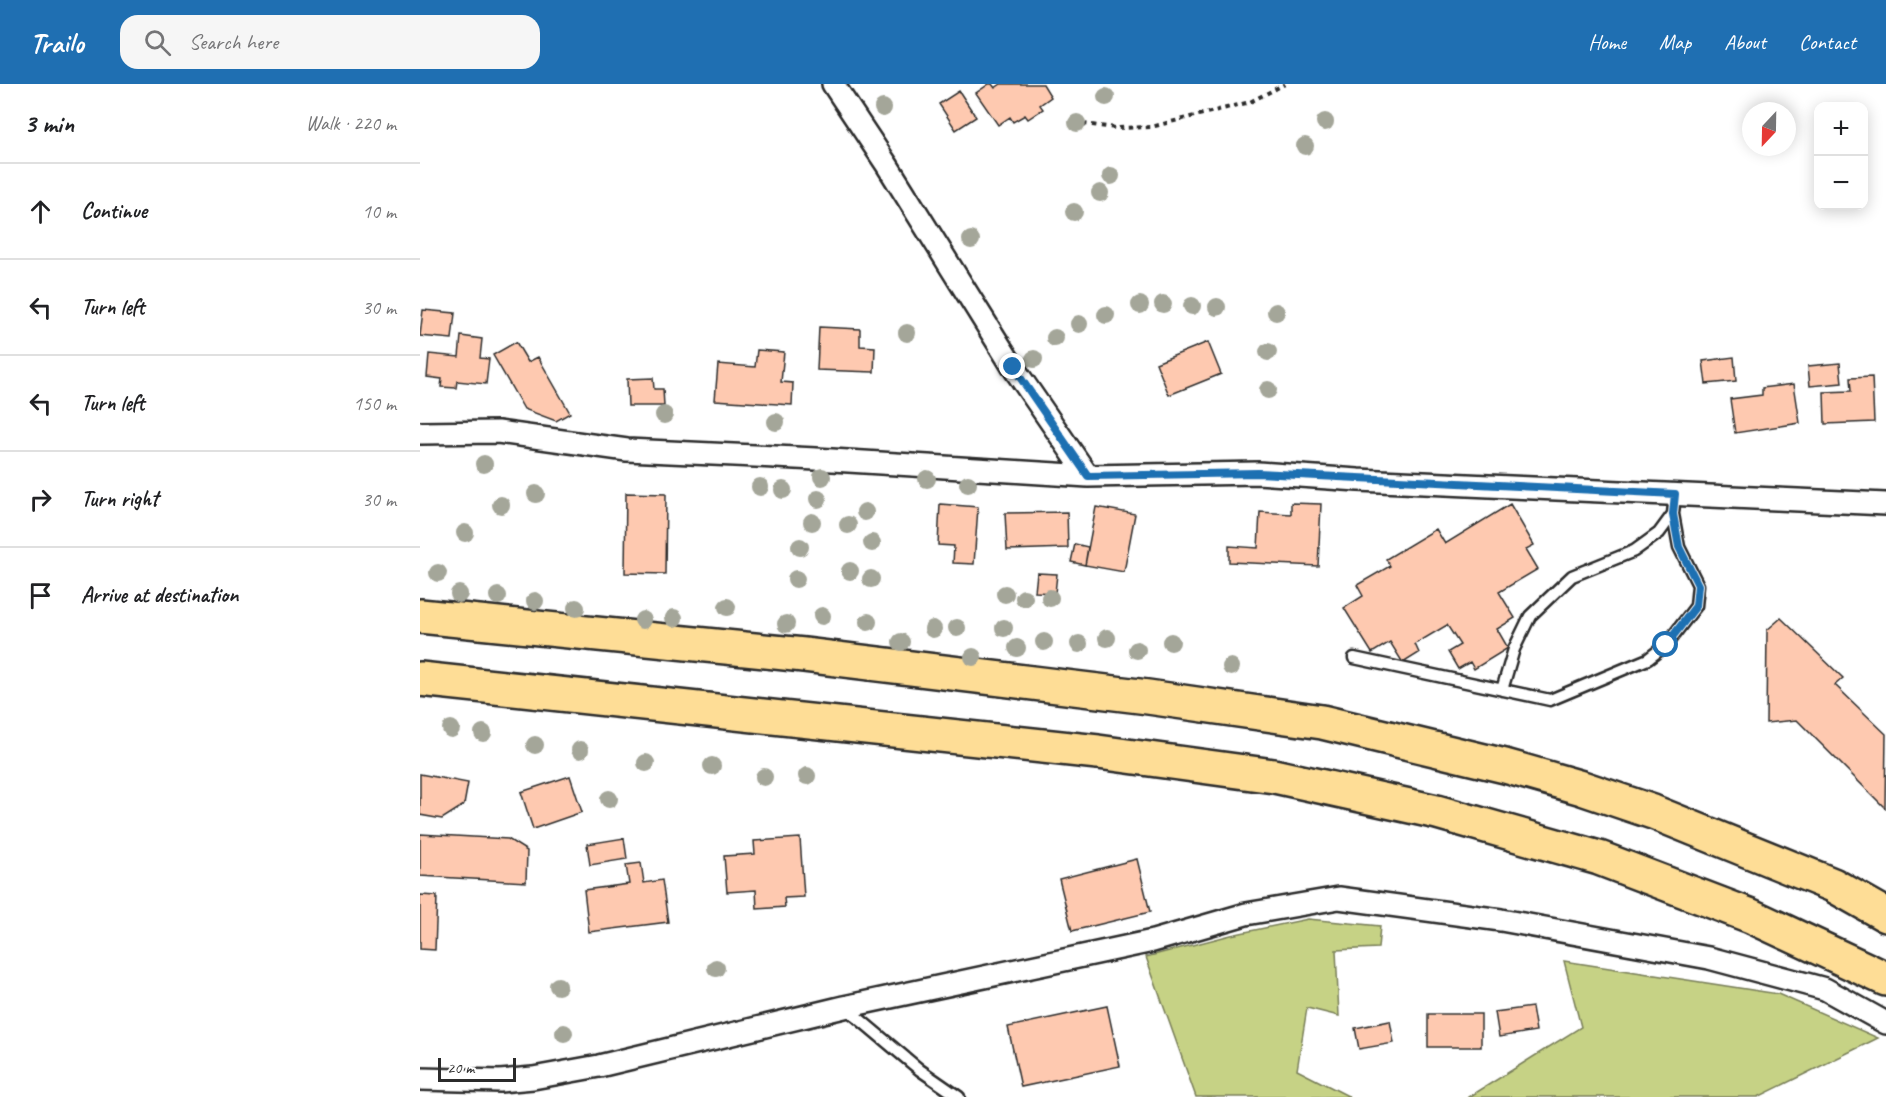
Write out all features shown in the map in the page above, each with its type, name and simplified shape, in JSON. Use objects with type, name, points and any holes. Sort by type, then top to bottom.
[{"type":"highway","points":[[420,616],[816,657],[1148,697],[1322,722],[1505,765],[1642,808],[1833,885],[1886,915]]},
{"type":"highway","points":[[420,679],[1098,752],[1274,776],[1437,812],[1599,858],[1751,916],[1886,979]]},
{"type":"street","points":[[833,84],[887,165],[1013,367],[1088,476]]},
{"type":"street","points":[[420,433],[498,432],[627,450],[1088,476],[1258,473],[1674,504],[1886,504]]},
{"type":"street","points":[[420,1079],[468,1081],[533,1078],[599,1066],[844,1007],[1153,941],[1246,914],[1339,898],[1501,921],[1709,958],[1825,989],[1886,1023]]},
{"type":"lane","points":[[1354,658],[1551,700],[1648,659],[1666,645],[1696,606],[1698,585],[1679,547],[1674,504]]},
{"type":"lane","points":[[1502,690],[1514,649],[1530,616],[1572,576],[1634,551],[1659,533],[1674,504]]},
{"type":"lane","points":[[844,1007],[920,1070],[959,1097]]},
{"type":"path","points":[[1083,124],[1116,128],[1151,127],[1250,102],[1285,84]]},
{"type":"green space","points":[[1308,919],[1380,926],[1378,948],[1336,950],[1339,1016],[1307,1008],[1297,1070],[1350,1097],[1196,1097],[1146,957],[1231,935]]},
{"type":"green space","points":[[1564,961],[1778,994],[1878,1038],[1758,1097],[1469,1097],[1581,1027]]},
{"type":"building","points":[[989,84],[995,88],[1001,84],[1043,84],[1051,97],[1040,105],[1043,109],[1028,119],[1025,115],[1013,122],[1010,117],[998,125],[976,93]]},
{"type":"building","points":[[959,91],[976,117],[956,130],[939,104]]},
{"type":"building","points":[[423,310],[455,313],[452,339],[420,336]]},
{"type":"building","points":[[819,327],[860,329],[860,346],[875,347],[874,372],[817,370]]},
{"type":"building","points":[[461,336],[482,339],[480,358],[489,359],[486,384],[457,381],[456,388],[441,387],[442,379],[427,377],[429,354],[459,357]]},
{"type":"building","points":[[516,342],[528,362],[538,357],[570,413],[556,421],[524,409],[493,355]]},
{"type":"building","points":[[1208,342],[1221,374],[1169,395],[1156,363]]},
{"type":"building","points":[[757,350],[784,352],[781,382],[793,383],[792,405],[715,400],[718,364],[755,367]]},
{"type":"building","points":[[1734,357],[1736,381],[1706,384],[1703,361]]},
{"type":"building","points":[[1840,363],[1842,383],[1810,386],[1808,366]]},
{"type":"building","points":[[1872,377],[1874,422],[1825,424],[1824,392],[1851,391],[1850,378]]},
{"type":"building","points":[[653,378],[654,389],[663,389],[664,406],[628,406],[627,379]]},
{"type":"building","points":[[1794,384],[1800,423],[1735,433],[1730,399],[1762,395],[1762,388]]},
{"type":"building","points":[[626,493],[666,494],[665,574],[625,573]]},
{"type":"building","points":[[1291,503],[1321,504],[1318,566],[1229,562],[1229,546],[1258,548],[1260,512],[1291,514]]},
{"type":"building","points":[[940,504],[978,507],[974,564],[953,563],[954,546],[938,545]]},
{"type":"building","points":[[1510,504],[1534,545],[1526,549],[1538,569],[1499,592],[1515,618],[1497,629],[1508,648],[1474,669],[1470,662],[1458,669],[1448,652],[1460,645],[1447,625],[1415,644],[1419,653],[1403,663],[1390,642],[1372,653],[1344,608],[1363,596],[1357,585],[1390,566],[1386,559],[1436,529],[1445,544]]},
{"type":"building","points":[[1096,507],[1135,514],[1124,572],[1085,565]]},
{"type":"building","points":[[1067,512],[1068,548],[1007,550],[1005,513]]},
{"type":"building","points":[[1075,544],[1088,547],[1085,565],[1071,562]]},
{"type":"building","points":[[1037,573],[1057,574],[1055,593],[1035,592]]},
{"type":"building","points":[[1781,618],[1843,678],[1835,685],[1886,734],[1885,808],[1797,720],[1766,723],[1767,630]]},
{"type":"building","points":[[420,774],[468,783],[464,805],[442,819],[420,815]]},
{"type":"building","points":[[570,776],[582,812],[533,829],[521,792]]},
{"type":"building","points":[[420,834],[508,839],[527,851],[526,882],[420,876]]},
{"type":"building","points":[[624,838],[627,859],[590,865],[587,844]]},
{"type":"building","points":[[800,838],[804,897],[784,898],[785,907],[757,909],[756,890],[727,892],[724,856],[755,854],[754,841]]},
{"type":"building","points":[[1137,859],[1150,912],[1072,931],[1059,879]]},
{"type":"building","points":[[641,863],[644,883],[662,880],[668,922],[589,932],[584,890],[629,884],[626,865]]},
{"type":"building","points":[[420,895],[437,896],[435,950],[420,949]]},
{"type":"building","points":[[1107,1006],[1120,1066],[1021,1087],[1008,1027]]},
{"type":"building","points":[[1532,1007],[1536,1031],[1499,1037],[1495,1012]]},
{"type":"building","points":[[1428,1014],[1481,1014],[1481,1047],[1428,1047]]},
{"type":"building","points":[[1390,1021],[1394,1043],[1359,1049],[1355,1028]]},
{"type":"route","points":[[1013,367],[1088,476],[1258,473],[1359,480],[1675,494],[1673,514],[1679,547],[1698,585],[1696,606],[1666,645]]}]
